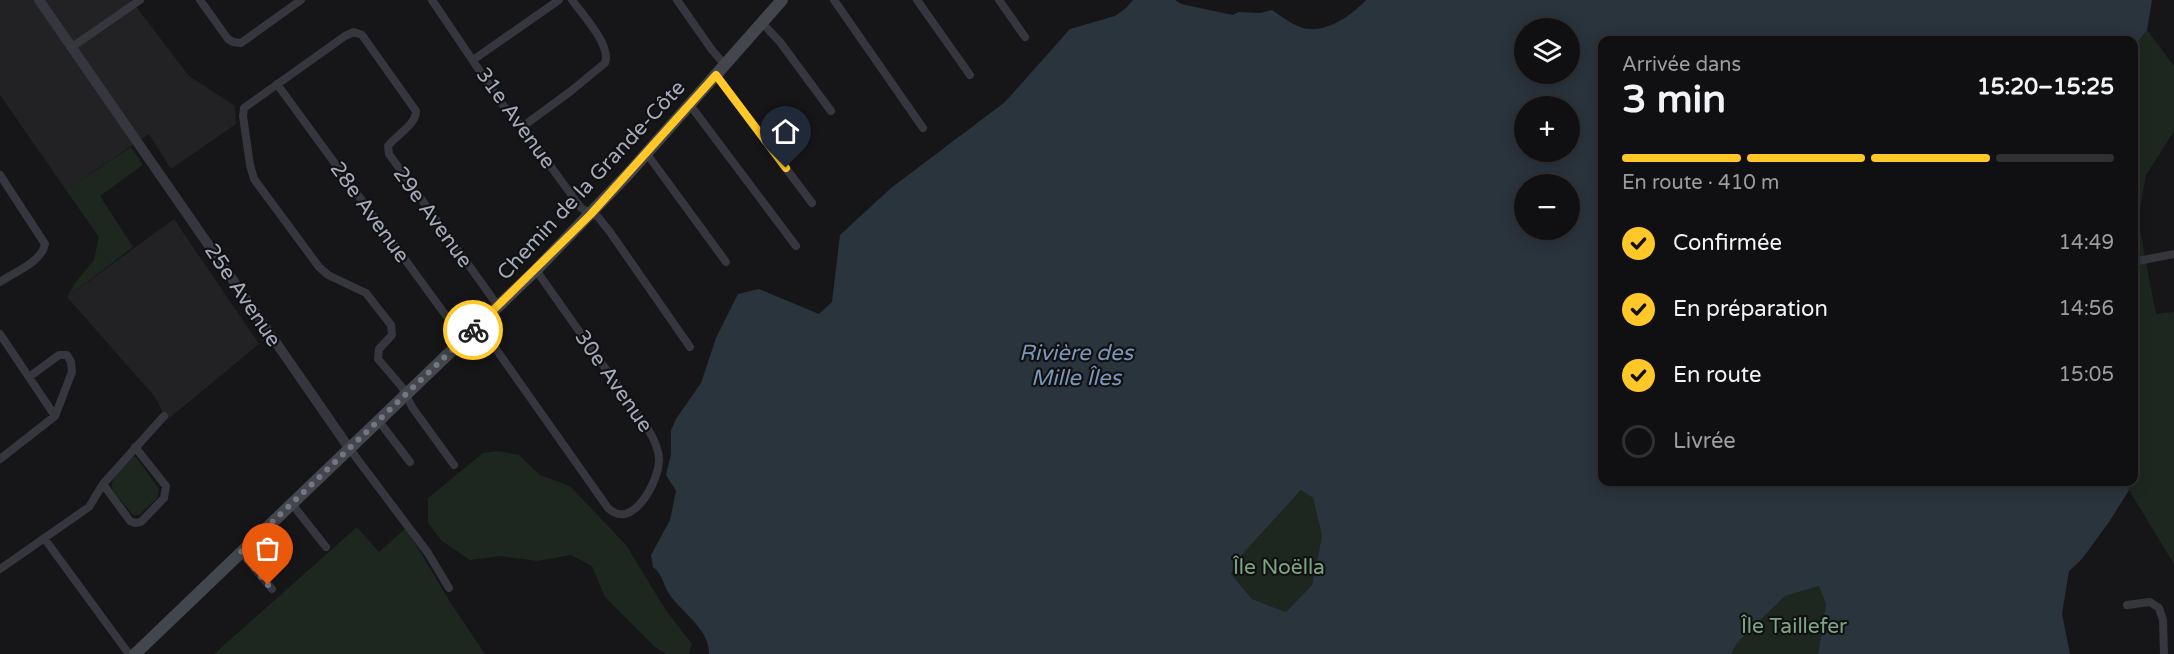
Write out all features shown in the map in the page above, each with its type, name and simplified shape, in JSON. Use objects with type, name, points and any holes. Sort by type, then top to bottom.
[{"type":"main road","name":"Chemin de la Grande-Côte","points":[[135,654],[536,270],[646,154],[782,0]]},
{"type":"street","name":"25e Avenue","points":[[39,0],[349,448],[428,553],[449,588]]},
{"type":"street","points":[[72,47],[140,0]]},
{"type":"street","points":[[201,0],[228,39],[242,43],[301,0]]},
{"type":"street","name":"31e Avenue","points":[[432,0],[502,104],[522,127],[581,208],[598,218],[610,232],[690,347]]},
{"type":"street","points":[[473,60],[559,0]]},
{"type":"street","points":[[522,127],[580,84],[605,63],[608,57],[605,47],[572,0]]},
{"type":"street","points":[[676,0],[725,65]]},
{"type":"street","points":[[834,0],[923,128]]},
{"type":"street","points":[[917,0],[970,75]]},
{"type":"street","points":[[999,0],[1025,37]]},
{"type":"street","points":[[762,22],[776,37],[831,111]]},
{"type":"street","name":"29e Avenue","points":[[277,84],[348,34],[357,32],[362,35],[416,111],[412,122],[388,146],[390,157],[498,306]]},
{"type":"street","points":[[716,75],[812,203]]},
{"type":"street","points":[[277,84],[243,110],[252,173],[319,267],[328,275],[366,293],[388,321],[392,328],[392,336],[379,349],[378,357],[454,465]]},
{"type":"street","name":"28e Avenue","points":[[277,84],[463,339]]},
{"type":"street","points":[[690,105],[796,246]]},
{"type":"street","points":[[646,154],[726,262]]},
{"type":"street","points":[[0,175],[45,244],[44,251],[34,260],[0,282]]},
{"type":"street","points":[[2138,261],[2174,254]]},
{"type":"street","name":"30e Avenue","points":[[478,325],[613,513],[630,512],[654,484],[659,466],[656,445],[648,429],[536,270]]},
{"type":"street","points":[[0,334],[55,416]]},
{"type":"street","points":[[0,459],[55,416],[72,372],[71,362],[67,355],[59,355],[29,377]]},
{"type":"street","points":[[0,569],[89,507],[103,484],[164,416]]},
{"type":"street","points":[[378,420],[410,462]]},
{"type":"street","points":[[103,484],[130,521],[135,523],[141,522],[164,498],[166,486],[135,447]]},
{"type":"street","points":[[292,504],[326,547]]},
{"type":"street","points":[[44,538],[129,654]]},
{"type":"street","points":[[241,552],[272,589]]},
{"type":"street","points":[[2127,605],[2150,602],[2159,608],[2163,620],[2164,654]]},
{"type":"shaded area","points":[[0,0],[131,0],[189,76],[235,106],[236,124],[171,169],[149,134],[66,190],[0,95]]},
{"type":"shaded area","points":[[174,219],[259,344],[167,420],[155,397],[67,297]]},
{"type":"green space","points":[[2147,30],[2174,66],[2174,131],[2146,175],[2138,220],[2138,42]]},
{"type":"green space","points":[[131,147],[143,165],[100,196],[133,247],[67,297],[94,260],[99,237],[66,190]]},
{"type":"green space","points":[[2138,220],[2156,314],[2174,312],[2174,564],[2128,486],[2138,486]]},
{"type":"green space","points":[[497,451],[519,455],[540,475],[570,486],[626,545],[665,609],[692,644],[689,654],[666,654],[655,647],[605,597],[592,566],[571,555],[537,561],[500,556],[470,560],[442,541],[428,523],[428,498],[483,453]]},
{"type":"green space","points":[[131,457],[136,457],[159,489],[157,498],[139,515],[133,515],[112,486],[112,481]]},
{"type":"green space","name":"Île Noëlla","points":[[1302,489],[1313,498],[1322,536],[1312,585],[1286,612],[1252,599],[1231,574],[1239,558]]},
{"type":"green space","points":[[357,527],[379,552],[406,528],[450,602],[485,654],[214,654]]},
{"type":"green space","name":"Île Taillefer","points":[[1819,586],[1826,605],[1818,654],[1731,654],[1737,643],[1785,596]]},
{"type":"water","name":"Rivière des Mille Îles","points":[[1133,0],[1175,0],[1181,4],[1233,15],[1239,12],[1260,13],[1272,10],[1300,27],[1318,29],[1345,18],[1366,0],[2152,0],[2147,30],[2138,42],[2138,36],[1598,36],[1598,486],[2128,486],[2129,490],[2109,522],[2082,559],[2069,571],[2062,614],[2070,654],[1818,654],[1826,605],[1819,586],[1785,596],[1737,643],[1731,654],[709,654],[705,637],[670,595],[659,573],[653,567],[651,555],[670,520],[676,491],[666,475],[671,454],[671,430],[701,383],[716,338],[738,294],[759,289],[819,314],[832,302],[840,235],[891,188],[1005,102],[1070,29],[1115,16]],"holes":[[[1301,490],[1313,498],[1322,536],[1312,585],[1286,612],[1252,599],[1231,574],[1239,558]]]},
{"type":"way so far","points":[[268,585],[241,552],[473,330]]},
{"type":"route","points":[[473,330],[591,214],[716,75],[786,168]]}]
